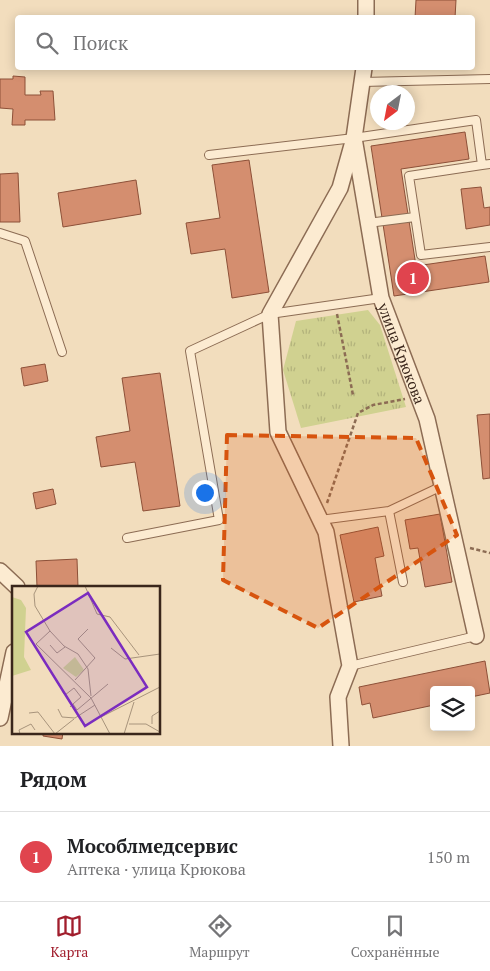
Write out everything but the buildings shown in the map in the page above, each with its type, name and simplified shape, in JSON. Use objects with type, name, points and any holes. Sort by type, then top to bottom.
[{"type":"street","points":[[366,0],[366,15]]},
{"type":"street","name":"улица Крюкова","points":[[363,75],[354,138],[381,298],[427,418],[476,636]]},
{"type":"street","points":[[341,746],[338,697],[350,666],[326,532],[278,432],[270,314],[340,188],[354,138]]},
{"type":"street","points":[[0,570],[17,586]]},
{"type":"street","points":[[0,718],[12,661]]},
{"type":"lane","points":[[363,75],[490,78]]},
{"type":"lane","points":[[209,155],[354,138],[476,120],[486,164],[409,176],[421,255],[490,247]]},
{"type":"lane","points":[[368,223],[415,217]]},
{"type":"lane","points":[[0,233],[25,241],[62,352]]},
{"type":"lane","points":[[128,538],[219,520],[190,351],[270,314],[381,298]]},
{"type":"lane","points":[[320,520],[389,511],[442,486]]},
{"type":"lane","points":[[389,511],[403,582]]},
{"type":"lane","points":[[350,666],[476,636]]},
{"type":"path","points":[[335,305],[353,395]]},
{"type":"path","points":[[320,520],[358,413],[373,405],[418,397]]},
{"type":"path","points":[[455,544],[490,553]]},
{"type":"highlighted area","points":[[227,435],[416,438],[457,535],[318,628],[223,580]]},
{"type":"green space","points":[[368,310],[380,325],[406,407],[301,428],[283,370],[296,321]]},
{"type":"place","name":"Мособлмедсервис","points":[[413,278]]}]
